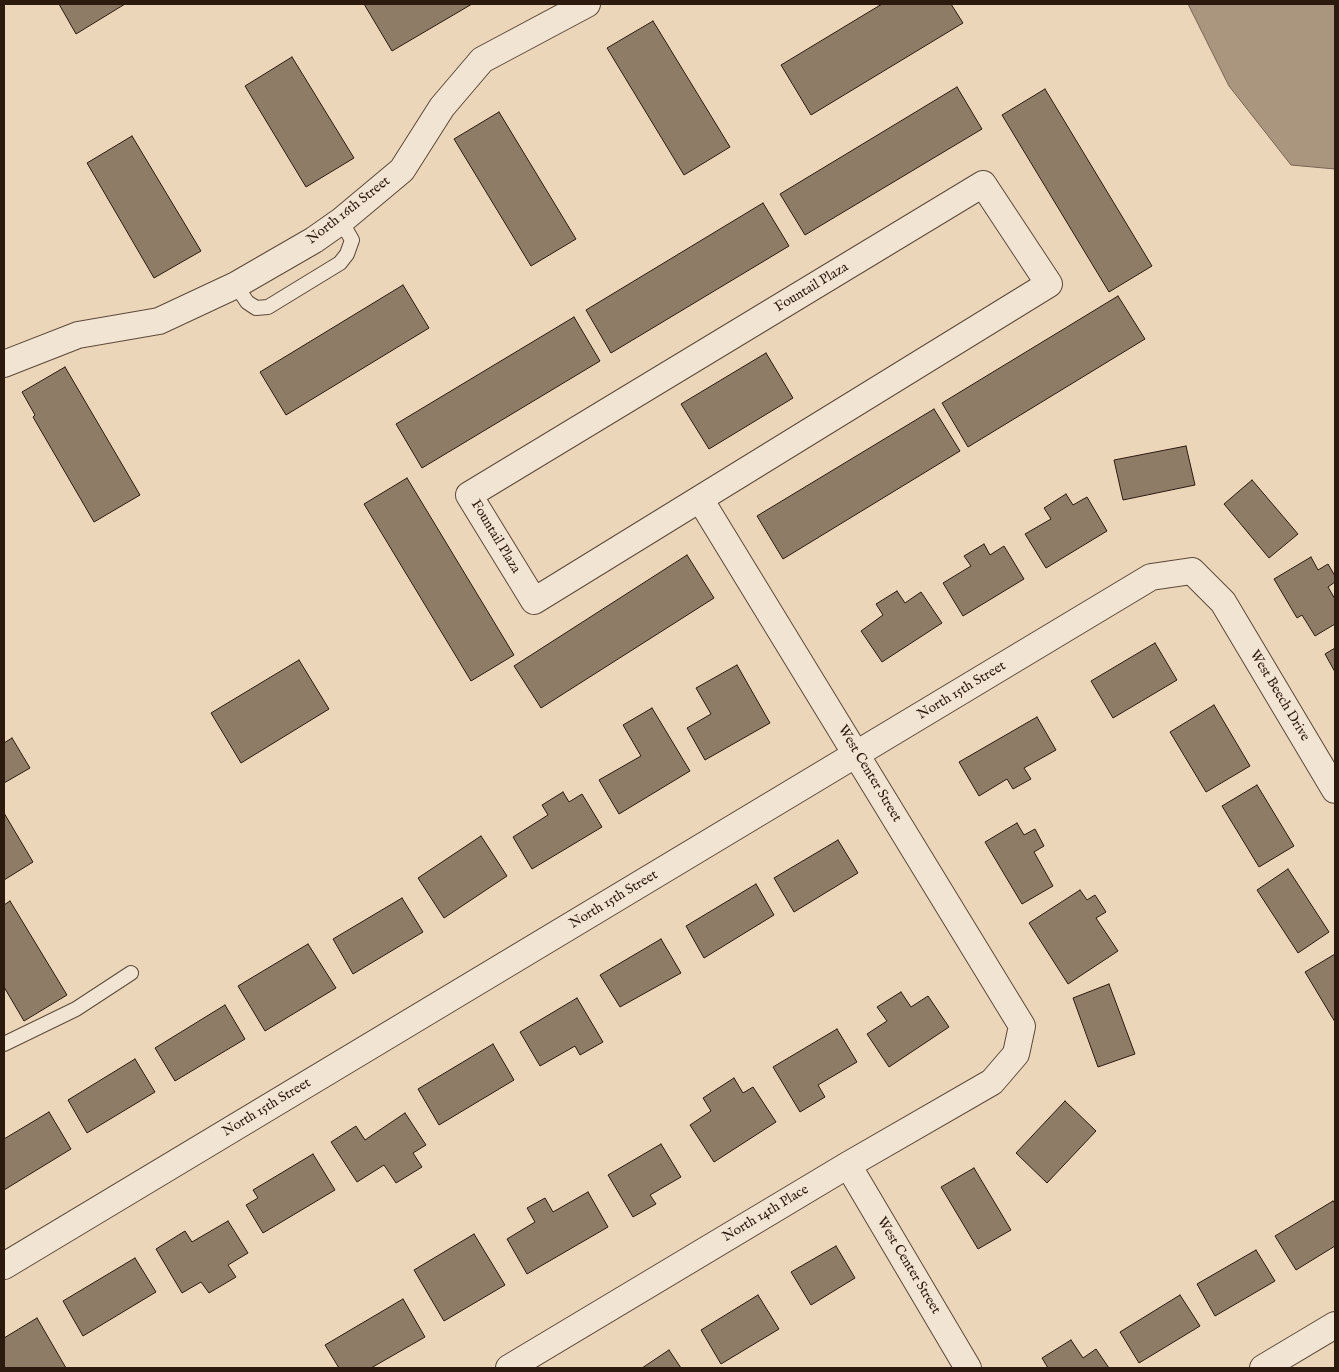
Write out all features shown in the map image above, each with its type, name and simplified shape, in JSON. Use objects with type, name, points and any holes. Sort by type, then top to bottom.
[{"type":"street","name":"North 16th Street","points":[[4,364],[78,335],[159,320],[236,285],[314,240],[341,221],[402,170],[442,107],[482,60],[587,4]]},
{"type":"street","name":"Fountail Plaza","points":[[984,184],[1049,284],[700,499],[534,601],[469,495],[984,184]]},
{"type":"street","name":"West Center Street","points":[[700,499],[1022,1026],[1016,1054]]},
{"type":"street","name":"North 15th Street","points":[[4,1266],[1151,577],[1192,571],[1223,602]]},
{"type":"street","name":"West Beech Drive","points":[[1223,602],[1335,790]]},
{"type":"street","name":"North 14th Place","points":[[509,1368],[848,1165],[992,1082],[1016,1054]]},
{"type":"street","name":"West Center Street","points":[[848,1165],[968,1368]]},
{"type":"street","points":[[1263,1368],[1335,1325]]},
{"type":"lane","points":[[236,285],[247,302],[256,308],[268,307],[340,262],[347,254],[352,240],[341,221]]},
{"type":"lane","points":[[4,1044],[76,1009],[131,973]]},
{"type":"shaded area","points":[[1188,4],[1335,4],[1335,169],[1291,165],[1229,86]]},
{"type":"building","points":[[59,4],[125,4],[76,34]]},
{"type":"building","points":[[364,4],[472,4],[392,51]]},
{"type":"building","points":[[882,4],[951,4],[963,23],[811,115],[781,65]]},
{"type":"building","points":[[653,21],[730,147],[684,175],[607,48]]},
{"type":"building","points":[[292,57],[354,158],[306,187],[245,86]]},
{"type":"building","points":[[957,87],[982,129],[805,235],[780,194]]},
{"type":"building","points":[[1045,89],[1152,266],[1109,292],[1002,115]]},
{"type":"building","points":[[499,112],[576,239],[531,266],[454,139]]},
{"type":"building","points":[[132,136],[201,251],[154,278],[87,163]]},
{"type":"building","points":[[763,203],[789,246],[611,353],[586,310]]},
{"type":"building","points":[[403,285],[429,328],[286,415],[260,372]]},
{"type":"building","points":[[1118,296],[1145,339],[968,447],[942,403]]},
{"type":"building","points":[[574,317],[600,361],[422,468],[396,424]]},
{"type":"building","points":[[766,353],[793,398],[709,449],[681,404]]},
{"type":"building","points":[[65,367],[140,495],[94,522],[33,417],[35,415],[22,392]]},
{"type":"building","points":[[934,409],[960,451],[783,559],[757,516]]},
{"type":"building","points":[[1186,446],[1195,485],[1123,500],[1114,460]]},
{"type":"building","points":[[407,478],[514,655],[471,681],[364,504]]},
{"type":"building","points":[[1252,480],[1298,534],[1269,558],[1224,504]]},
{"type":"building","points":[[1066,494],[1073,505],[1087,497],[1107,531],[1046,568],[1025,534],[1051,519],[1044,508]]},
{"type":"building","points":[[984,544],[990,555],[1004,546],[1024,579],[963,616],[943,583],[971,566],[964,556]]},
{"type":"building","points":[[687,555],[714,598],[541,708],[514,666]]},
{"type":"building","points":[[1311,557],[1318,570],[1328,564],[1335,576],[1335,582],[1328,587],[1335,599],[1335,624],[1315,636],[1302,615],[1297,618],[1274,579]]},
{"type":"building","points":[[897,591],[905,603],[921,592],[942,623],[882,662],[861,631],[883,615],[876,604]]},
{"type":"building","points":[[1155,643],[1177,680],[1113,718],[1091,681]]},
{"type":"building","points":[[1335,648],[1335,672],[1325,654]]},
{"type":"building","points":[[299,660],[329,709],[241,763],[211,713]]},
{"type":"building","points":[[737,665],[770,723],[705,760],[687,728],[711,714],[696,688]]},
{"type":"building","points":[[1214,705],[1250,766],[1206,792],[1170,732]]},
{"type":"building","points":[[652,708],[690,771],[619,814],[599,780],[641,756],[623,725]]},
{"type":"building","points":[[1037,717],[1056,750],[1024,768],[1031,779],[1013,789],[1007,779],[979,796],[959,762]]},
{"type":"building","points":[[12,738],[30,768],[4,783],[4,743]]},
{"type":"building","points":[[1257,785],[1294,846],[1259,867],[1222,806]]},
{"type":"building","points":[[563,792],[569,802],[582,794],[602,827],[532,869],[513,837],[548,815],[542,805]]},
{"type":"building","points":[[4,813],[33,862],[4,880]]},
{"type":"building","points":[[1017,823],[1024,835],[1035,829],[1044,846],[1034,852],[1053,886],[1022,904],[985,842]]},
{"type":"building","points":[[481,836],[507,876],[444,918],[418,878]]},
{"type":"building","points":[[838,840],[858,873],[794,912],[774,878]]},
{"type":"building","points":[[1288,869],[1329,932],[1298,953],[1257,890]]},
{"type":"building","points":[[756,884],[774,915],[704,958],[686,926]]},
{"type":"building","points":[[1080,890],[1087,900],[1095,895],[1106,912],[1096,918],[1118,951],[1068,984],[1029,923]]},
{"type":"building","points":[[402,898],[423,932],[353,974],[333,939]]},
{"type":"building","points":[[10,901],[67,995],[24,1021],[4,987],[4,905]]},
{"type":"building","points":[[661,939],[681,973],[620,1007],[600,975]]},
{"type":"building","points":[[308,944],[336,988],[265,1031],[238,986]]},
{"type":"building","points":[[1335,954],[1335,1022],[1305,972]]},
{"type":"building","points":[[1109,984],[1135,1054],[1098,1067],[1073,998]]},
{"type":"building","points":[[901,992],[911,1007],[928,996],[949,1027],[889,1067],[867,1034],[887,1021],[877,1007]]},
{"type":"building","points":[[577,998],[603,1042],[580,1055],[575,1046],[540,1066],[520,1032]]},
{"type":"building","points":[[225,1005],[245,1039],[175,1081],[155,1048]]},
{"type":"building","points":[[837,1029],[857,1062],[818,1085],[825,1097],[800,1112],[773,1067]]},
{"type":"building","points":[[493,1044],[514,1080],[439,1125],[418,1089]]},
{"type":"building","points":[[135,1059],[155,1092],[87,1133],[68,1100]]},
{"type":"building","points":[[734,1078],[743,1093],[753,1087],[776,1122],[714,1162],[690,1125],[711,1111],[703,1098]]},
{"type":"building","points":[[1065,1101],[1096,1131],[1047,1183],[1016,1153]]},
{"type":"building","points":[[49,1112],[71,1149],[4,1190],[4,1139]]},
{"type":"building","points":[[405,1113],[426,1145],[413,1153],[422,1167],[396,1183],[384,1165],[357,1182],[331,1142],[356,1126],[365,1140]]},
{"type":"building","points":[[661,1144],[681,1177],[650,1195],[656,1204],[633,1217],[608,1175]]},
{"type":"building","points":[[313,1154],[335,1190],[263,1233],[246,1205],[258,1198],[253,1190]]},
{"type":"building","points":[[974,1168],[1011,1230],[978,1249],[941,1187]]},
{"type":"building","points":[[588,1192],[608,1227],[527,1274],[507,1239],[535,1222],[527,1208],[545,1198],[553,1212]]},
{"type":"building","points":[[1333,1201],[1335,1204],[1335,1246],[1296,1270],[1275,1236]]},
{"type":"building","points":[[228,1221],[248,1253],[228,1265],[236,1277],[209,1293],[201,1282],[182,1293],[156,1249],[185,1231],[192,1242]]},
{"type":"building","points":[[474,1234],[505,1285],[444,1321],[414,1270]]},
{"type":"building","points":[[836,1246],[855,1278],[811,1305],[791,1272]]},
{"type":"building","points":[[1256,1250],[1275,1281],[1215,1316],[1197,1284]]},
{"type":"building","points":[[135,1258],[156,1292],[83,1336],[63,1301]]},
{"type":"building","points":[[758,1295],[779,1329],[721,1364],[701,1330]]},
{"type":"building","points":[[1180,1295],[1200,1326],[1139,1363],[1120,1332]]},
{"type":"building","points":[[403,1299],[425,1337],[371,1368],[339,1368],[325,1345]]},
{"type":"building","points":[[37,1318],[66,1368],[4,1368],[4,1338]]},
{"type":"building","points":[[1071,1340],[1083,1358],[1096,1349],[1109,1368],[1048,1368],[1042,1358]]},
{"type":"building","points":[[669,1350],[681,1368],[642,1368]]}]
